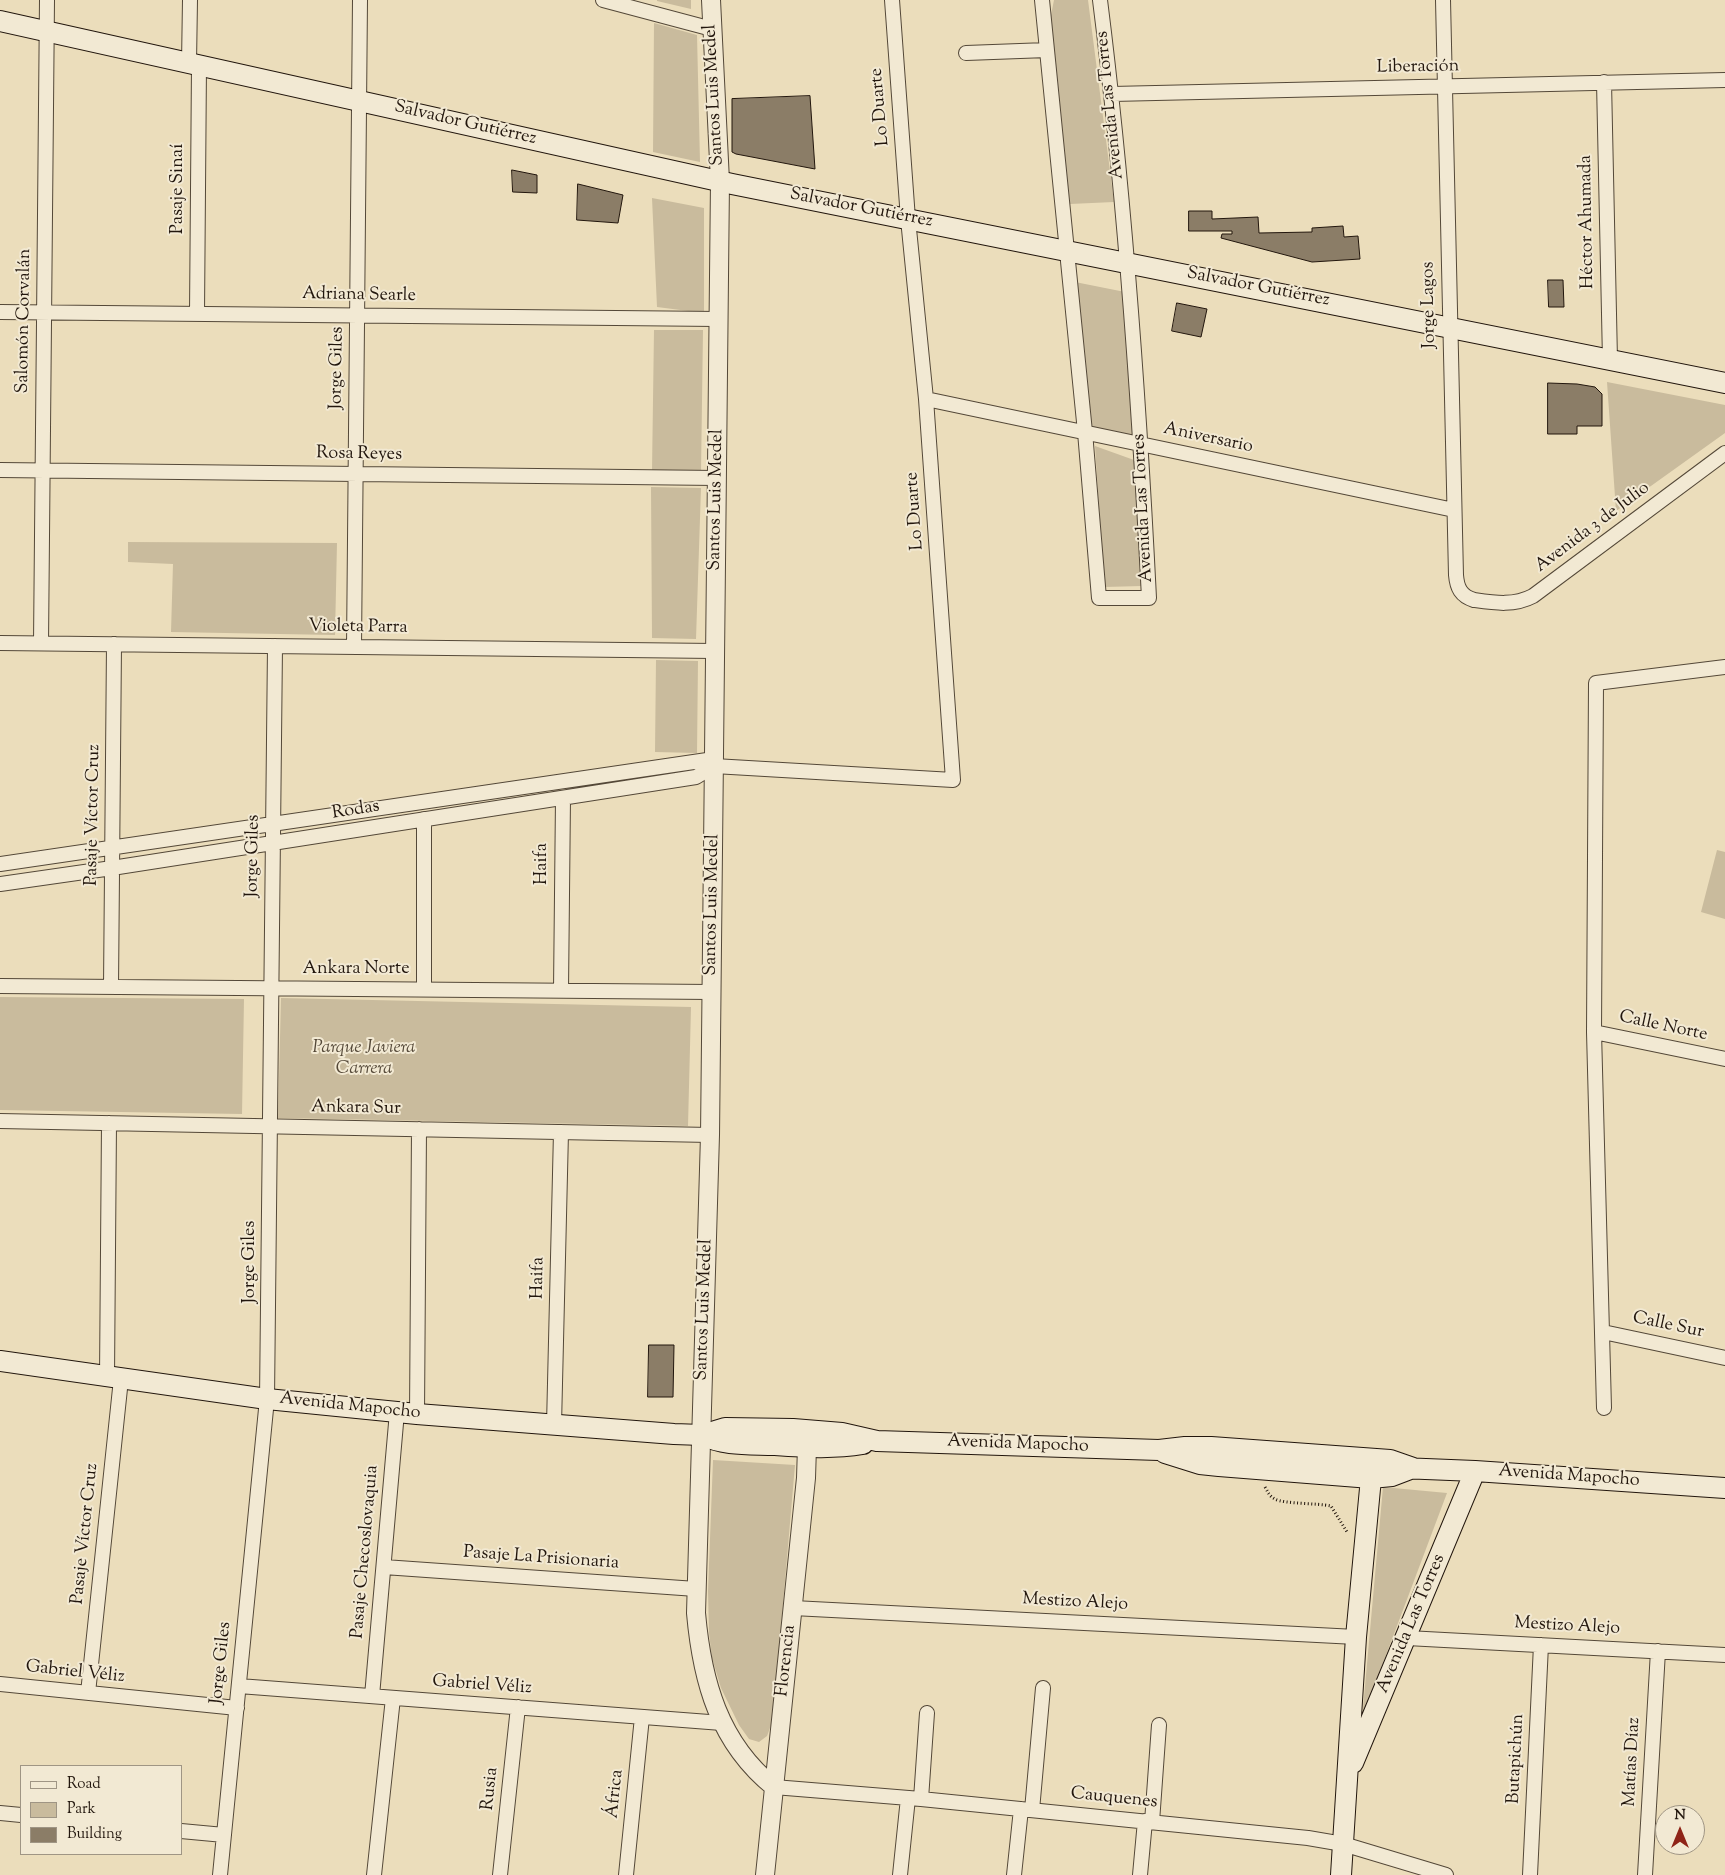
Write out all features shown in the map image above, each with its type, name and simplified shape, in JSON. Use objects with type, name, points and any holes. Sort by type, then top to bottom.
[{"type":"main road","name":"Salvador Gutiérrez","points":[[0,21],[720,181],[1725,383]]},
{"type":"main road","name":"Avenida Mapocho","points":[[0,1361],[267,1399],[554,1425],[702,1434],[725,1428],[793,1429],[842,1433],[877,1440],[1159,1450],[1211,1447],[1381,1459],[1398,1462],[1414,1468],[1725,1488]]},
{"type":"main road","points":[[793,1429],[807,1447]]},
{"type":"main road","name":"Avenida Mapocho","points":[[702,1434],[722,1442],[807,1447],[854,1445],[877,1440]]},
{"type":"main road","name":"Avenida Mapocho","points":[[1159,1450],[1200,1464],[1371,1478],[1392,1476],[1414,1468]]},
{"type":"main road","name":"Avenida Las Torres","points":[[1348,1776],[1407,1638],[1474,1471]]},
{"type":"main road","name":"Avenida Las Torres","points":[[1341,1875],[1356,1637],[1371,1478]]},
{"type":"street","name":"Salomón Corvalán","points":[[41,643],[47,0]]},
{"type":"street","name":"Pasaje Sinaí","points":[[190,0],[194,64],[197,314]]},
{"type":"street","name":"Jorge Giles","points":[[354,647],[360,0]]},
{"type":"street","points":[[603,0],[712,29]]},
{"type":"street","name":"Santos Luis Medel","points":[[711,0],[720,181],[710,1135],[696,1589],[698,1638],[702,1661],[722,1723],[748,1762],[774,1787]]},
{"type":"street","name":"Lo Duarte","points":[[714,762],[953,780],[926,399],[908,219],[892,0]]},
{"type":"street","name":"Avenida Las Torres","points":[[1042,0],[1085,432],[1099,598],[1149,598],[1141,444],[1112,94],[1100,0]]},
{"type":"street","name":"Jorge Lagos","points":[[1443,0],[1456,583],[1463,595],[1474,600]]},
{"type":"street","points":[[966,53],[1048,50]]},
{"type":"street","name":"Liberación","points":[[1112,94],[1725,80]]},
{"type":"street","name":"Héctor Ahumada","points":[[1604,82],[1610,360]]},
{"type":"street","name":"Adriana Searle","points":[[0,312],[718,319]]},
{"type":"street","name":"Aniversario","points":[[926,399],[1454,510]]},
{"type":"street","name":"Avenida 3 de Julio","points":[[1474,600],[1513,604],[1533,596],[1725,454]]},
{"type":"street","name":"Rosa Reyes","points":[[0,470],[717,478]]},
{"type":"street","name":"Violeta Parra","points":[[0,643],[715,651]]},
{"type":"street","name":"Pasaje Víctor Cruz","points":[[111,987],[114,644]]},
{"type":"street","name":"Jorge Giles","points":[[220,1875],[267,1399],[275,646]]},
{"type":"street","points":[[1604,1408],[1594,1032],[1596,683],[1725,667]]},
{"type":"street","name":"Rodas","points":[[0,884],[696,777],[714,762]]},
{"type":"street","name":"Rodas","points":[[0,864],[714,762]]},
{"type":"street","name":"Haifa","points":[[561,990],[562,798]]},
{"type":"street","points":[[424,820],[424,989]]},
{"type":"street","name":"Ankara Norte","points":[[0,986],[712,992]]},
{"type":"street","name":"Calle Norte","points":[[1594,1032],[1725,1059]]},
{"type":"street","name":"Ankara Sur","points":[[0,1121],[710,1135]]},
{"type":"street","name":"Pasaje Víctor Cruz","points":[[88,1693],[114,1378],[109,1123]]},
{"type":"street","name":"Pasaje Checoslovaquia","points":[[372,1696],[384,1567],[407,1413],[419,1129]]},
{"type":"street","name":"Haifa","points":[[554,1425],[561,1132]]},
{"type":"street","name":"Calle Sur","points":[[1603,1332],[1725,1358]]},
{"type":"street","name":"Florencia","points":[[765,1875],[806,1478],[807,1447]]},
{"type":"street","name":"Pasaje La Prisionaria","points":[[384,1567],[696,1589]]},
{"type":"street","name":"Mestizo Alejo","points":[[792,1608],[1356,1637]]},
{"type":"street","name":"Mestizo Alejo","points":[[1407,1638],[1725,1655]]},
{"type":"street","name":"Butapichún","points":[[1530,1875],[1541,1645]]},
{"type":"street","name":"Matías Díaz","points":[[1645,1875],[1658,1651]]},
{"type":"street","name":"Gabriel Véliz","points":[[0,1684],[237,1708]]},
{"type":"street","name":"Gabriel Véliz","points":[[239,1686],[722,1723]]},
{"type":"street","points":[[1014,1875],[1027,1809],[1043,1688]]},
{"type":"street","points":[[374,1875],[393,1698]]},
{"type":"street","name":"Rusia","points":[[500,1875],[518,1707]]},
{"type":"street","points":[[900,1875],[915,1798],[927,1713]]},
{"type":"street","name":"África","points":[[626,1875],[642,1717]]},
{"type":"street","points":[[1140,1875],[1159,1725]]},
{"type":"street","name":"Cauquenes","points":[[774,1787],[915,1798],[1296,1837],[1343,1844],[1446,1875]]},
{"type":"street","points":[[0,1813],[20,1815]]},
{"type":"street","points":[[182,1831],[224,1835]]},
{"type":"green space","points":[[657,0],[691,0],[691,9],[657,1]]},
{"type":"green space","points":[[1054,0],[1088,0],[1114,202],[1070,204],[1049,25]]},
{"type":"green space","points":[[654,23],[697,35],[700,162],[653,152]]},
{"type":"green space","points":[[652,198],[704,208],[704,313],[657,307]]},
{"type":"green space","points":[[1075,282],[1125,292],[1138,436],[1088,428]]},
{"type":"green space","points":[[654,330],[703,330],[701,472],[652,471]]},
{"type":"green space","points":[[1607,382],[1725,405],[1725,433],[1616,511]]},
{"type":"green space","points":[[1095,446],[1134,460],[1142,586],[1104,587]]},
{"type":"green space","points":[[651,487],[701,488],[696,639],[652,638]]},
{"type":"green space","points":[[128,542],[337,543],[335,635],[171,632],[173,564],[128,562]]},
{"type":"green space","points":[[656,660],[698,661],[697,753],[655,752]]},
{"type":"green space","points":[[1717,850],[1725,852],[1725,919],[1701,912]]},
{"type":"green space","points":[[0,997],[244,999],[242,1114],[0,1110]]},
{"type":"green space","name":"Parque Javiera Carrera","points":[[281,998],[691,1007],[688,1126],[278,1118]]},
{"type":"green space","points":[[713,1460],[795,1465],[773,1720],[767,1736],[759,1742],[749,1739],[739,1725],[721,1688],[712,1658],[709,1633],[708,1591]]},
{"type":"green space","points":[[1383,1487],[1447,1493],[1362,1719]]},
{"type":"building","points":[[810,96],[815,169],[732,152],[732,99]]},
{"type":"building","points":[[512,170],[537,175],[537,193],[513,192]]},
{"type":"building","points":[[578,184],[623,195],[618,223],[577,220]]},
{"type":"building","points":[[1189,211],[1212,211],[1212,219],[1258,217],[1259,233],[1312,232],[1312,228],[1343,226],[1344,237],[1358,236],[1360,259],[1312,262],[1221,238],[1222,234],[1232,234],[1232,231],[1189,231]]},
{"type":"building","points":[[1548,280],[1563,280],[1564,307],[1549,307]]},
{"type":"building","points":[[1177,303],[1207,309],[1201,337],[1172,331]]},
{"type":"building","points":[[1548,383],[1595,387],[1602,394],[1602,426],[1577,426],[1577,434],[1548,434]]},
{"type":"building","points":[[649,1345],[674,1345],[673,1397],[648,1397]]}]
